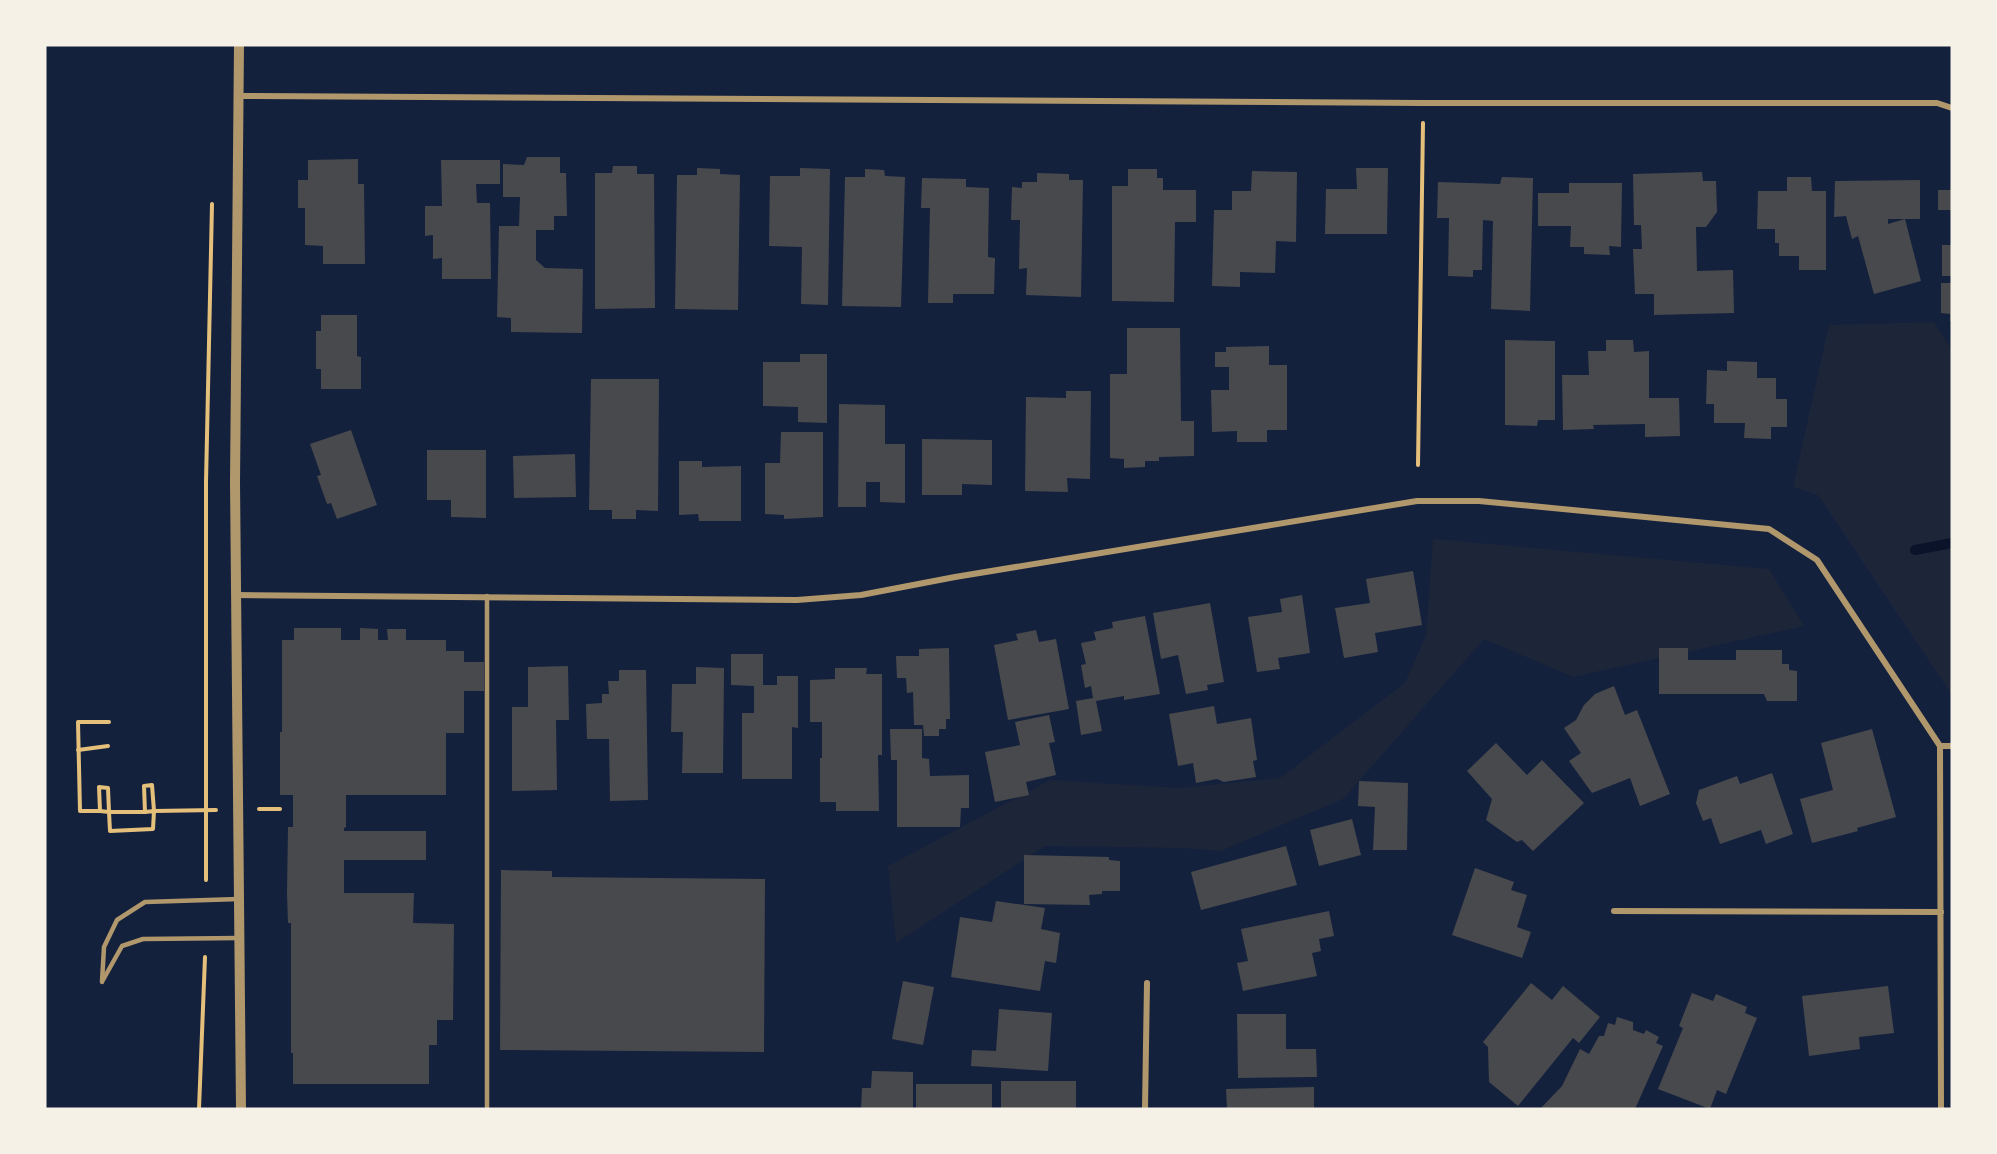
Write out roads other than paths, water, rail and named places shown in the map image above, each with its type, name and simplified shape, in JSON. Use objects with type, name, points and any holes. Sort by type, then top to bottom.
[{"type":"street","points":[[239,45],[235,470],[241,1109]]},
{"type":"street","points":[[237,96],[1423,103],[1925,103],[1952,108]]},
{"type":"street","points":[[236,595],[797,600],[861,595],[966,575],[1417,501],[1479,501],[1769,529],[1817,560],[1940,746],[1941,1109]]},
{"type":"street","points":[[1940,746],[1952,746]]},
{"type":"street","points":[[1614,911],[1941,912]]},
{"type":"street","points":[[1145,1109],[1147,983]]},
{"type":"lane","points":[[487,596],[487,1109]]},
{"type":"lane","points":[[239,899],[145,902],[117,920],[104,947],[102,982],[122,946],[142,939],[240,938]]},
{"type":"waterway","points":[[1915,550],[1952,543]]}]
